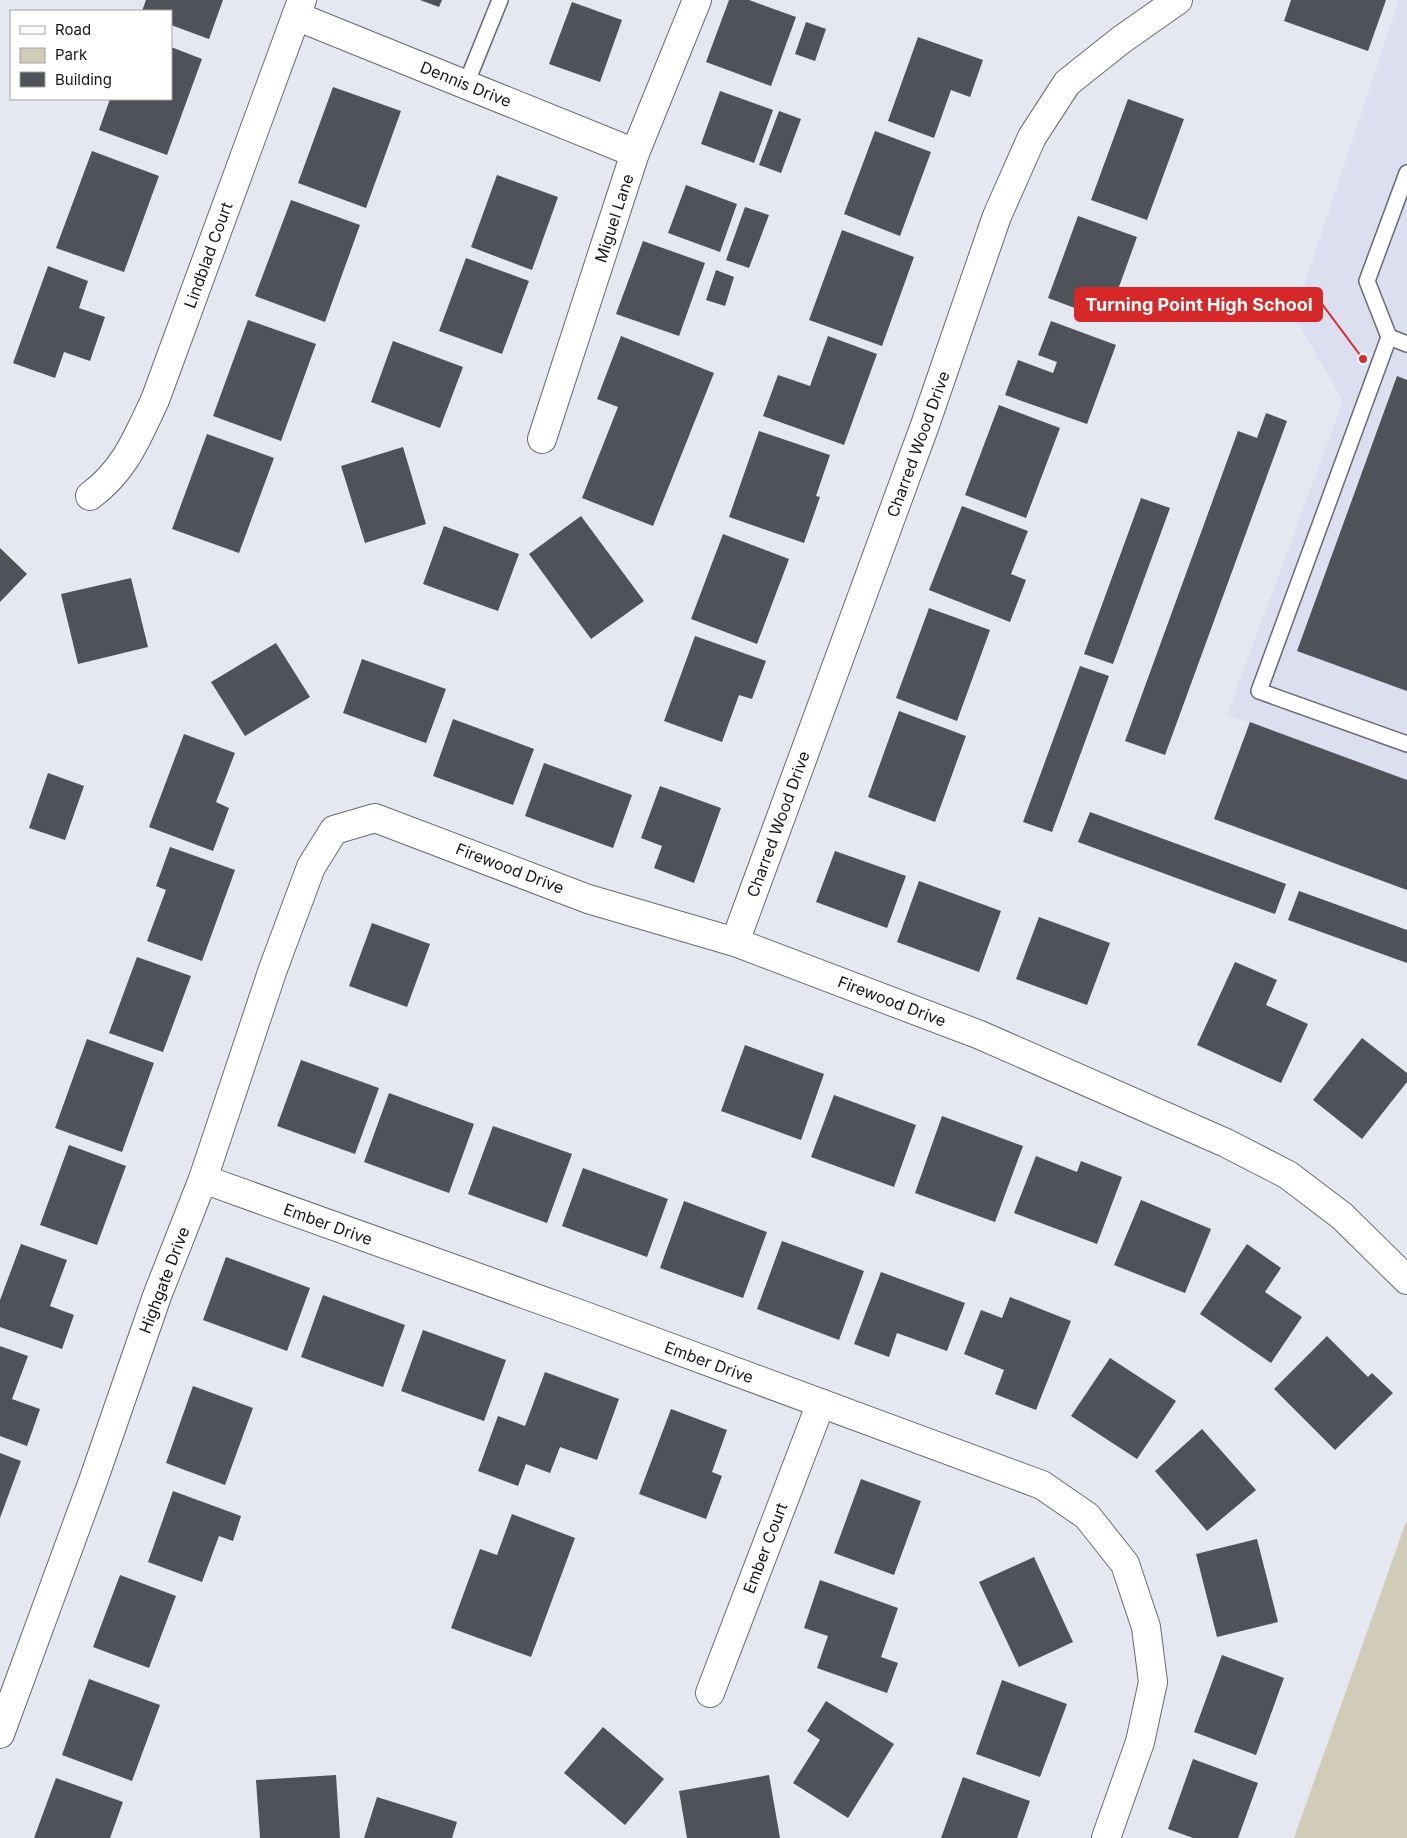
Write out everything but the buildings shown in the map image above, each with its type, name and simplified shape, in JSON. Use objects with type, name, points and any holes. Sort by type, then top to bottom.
[{"type":"street","name":"Miguel Lane","points":[[542,439],[635,153],[697,0]]},
{"type":"street","name":"Charred Wood Drive","points":[[735,942],[925,425],[997,216],[1032,136],[1067,83],[1121,40],[1178,0]]},
{"type":"street","name":"Dennis Drive","points":[[299,8],[466,84],[635,153]]},
{"type":"street","name":"Lindblad Court","points":[[90,496],[105,485],[129,455],[155,400],[299,8]]},
{"type":"street","name":"Firewood Drive","points":[[334,830],[375,818],[588,899],[735,942],[980,1035],[1226,1143],[1288,1175],[1342,1216],[1407,1280]]},
{"type":"street","name":"Highgate Drive","points":[[0,1734],[93,1481],[157,1296],[203,1179],[270,978],[311,867],[334,830]]},
{"type":"street","name":"Ember Drive","points":[[203,1179],[1042,1485],[1087,1516],[1125,1564],[1146,1627],[1153,1682],[1140,1742],[1106,1838]]},
{"type":"street","name":"Ember Court","points":[[710,1693],[821,1403]]},
{"type":"lane","points":[[466,84],[500,0]]},
{"type":"lane","points":[[1407,173],[1367,281],[1389,337],[1259,691],[1407,744]]},
{"type":"lane","points":[[1389,337],[1407,344]]},
{"type":"shaded area","points":[[1399,0],[1407,0],[1407,781],[1227,715],[1343,401],[1294,316]]},
{"type":"green space","points":[[1407,1519],[1407,1838],[1294,1838]]},
{"type":"place","name":"Turning Point High School","points":[[1363,359]]}]
